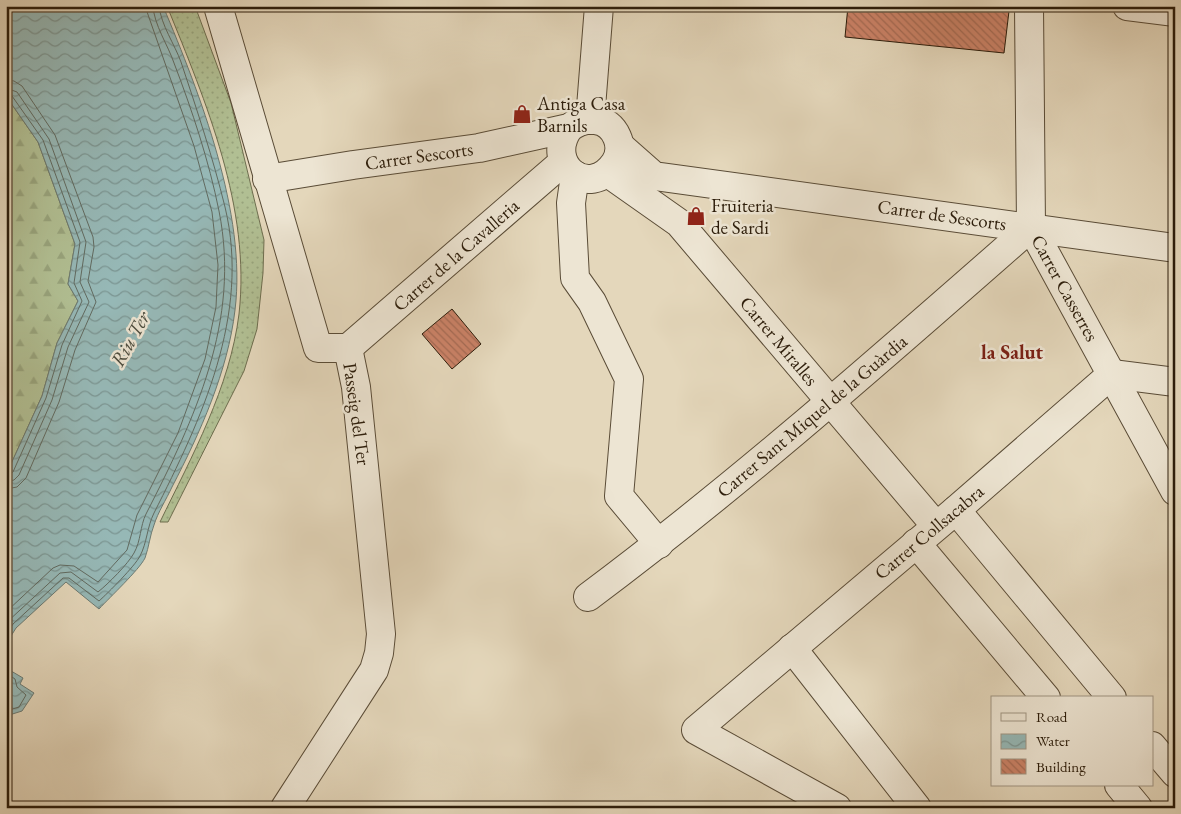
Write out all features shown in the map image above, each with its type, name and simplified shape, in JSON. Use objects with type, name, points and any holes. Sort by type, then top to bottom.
[{"type":"street","name":"Passeig del Ter","points":[[218,6],[318,348],[348,348],[356,387],[381,634],[379,653],[374,670],[285,808]]},
{"type":"street","points":[[599,6],[579,124],[561,144],[569,168],[576,278],[592,302],[629,379],[619,496],[659,544]]},
{"type":"street","name":"Carrer Casserres","points":[[1029,6],[1030,227],[1175,491]]},
{"type":"street","points":[[1127,6],[1175,12]]},
{"type":"street","points":[[569,168],[593,179],[608,173],[619,156],[620,146],[611,128],[601,120],[579,124]]},
{"type":"street","name":"Carrer Sescorts","points":[[268,179],[479,148],[579,124]]},
{"type":"street","name":"Carrer de Sescorts","points":[[620,146],[654,176],[1175,248]]},
{"type":"street","name":"Carrer de la Cavalleria","points":[[348,348],[569,168]]},
{"type":"street","name":"Carrer Miralles","points":[[608,173],[679,223],[936,526],[1110,696]]},
{"type":"street","points":[[679,223],[690,196],[709,184]]},
{"type":"street","name":"Carrer Sant Miquel de la Guàrdia","points":[[588,597],[659,544],[831,403],[1030,227]]},
{"type":"street","points":[[1112,374],[1175,382]]},
{"type":"street","name":"Carrer Collsacabra","points":[[837,808],[696,730],[1112,374]]},
{"type":"street","name":"Carrer Miralles","points":[[936,526],[1045,696]]},
{"type":"street","points":[[792,648],[917,808]]},
{"type":"street","points":[[1154,748],[1175,773]]},
{"type":"street","points":[[1120,786],[1138,808]]},
{"type":"green space","points":[[167,6],[195,6],[231,103],[264,240],[263,273],[257,329],[244,371],[168,522],[160,522],[208,421],[227,368],[239,314],[241,274],[232,195],[222,156],[210,118]]},
{"type":"green space","points":[[6,96],[38,142],[75,244],[68,284],[78,301],[57,343],[42,396],[6,475]]},
{"type":"water","name":"Riu Ter","points":[[6,6],[163,6],[192,77],[217,155],[234,234],[237,273],[235,310],[226,356],[219,379],[193,445],[156,520],[142,563],[99,609],[66,582],[16,628],[6,644],[6,475],[42,396],[57,343],[78,301],[68,284],[75,244],[38,142],[6,96]]},
{"type":"water","points":[[6,668],[23,678],[20,684],[34,693],[22,711],[6,716]]},
{"type":"building","points":[[848,6],[968,6],[1009,11],[1004,53],[845,37]]},
{"type":"building","points":[[452,309],[481,344],[452,369],[422,334]]},
{"type":"place","name":"Antiga Casa Barnils","points":[[522,114]]},
{"type":"place","name":"Fruiteria de Sardi","points":[[696,216]]},
{"type":"district","name":"la Salut","points":[[1012,352]]}]
